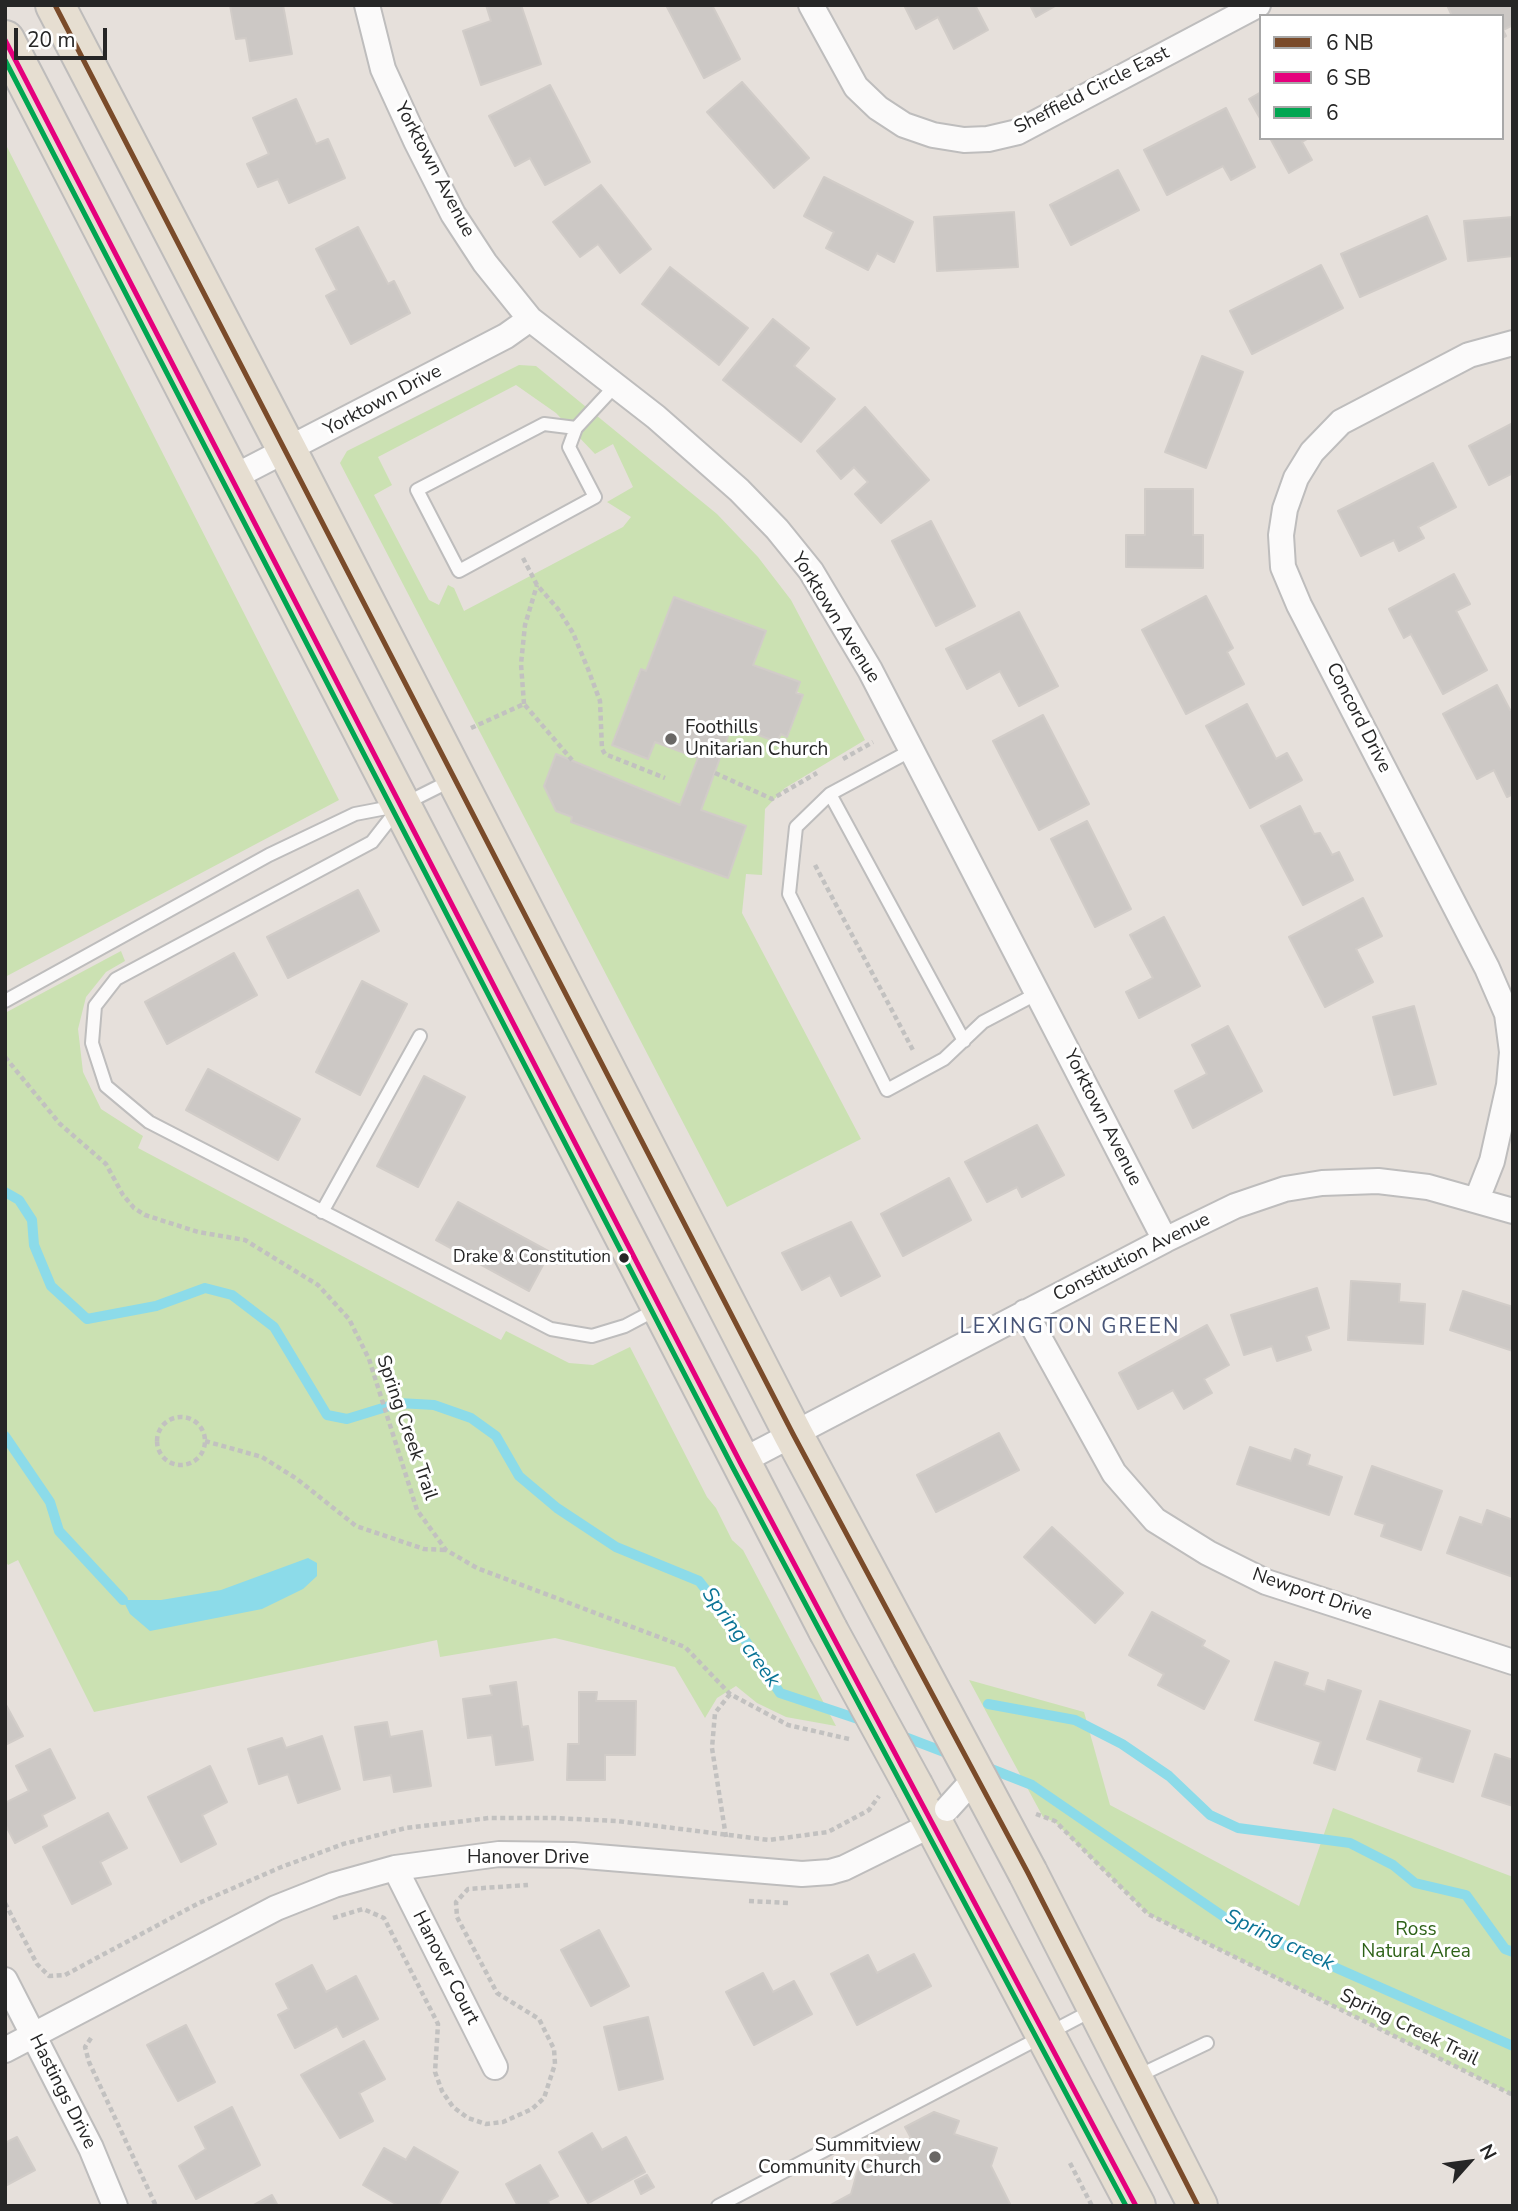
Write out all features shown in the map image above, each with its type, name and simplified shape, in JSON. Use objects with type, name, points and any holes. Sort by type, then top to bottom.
[{"type":"main road","points":[[55,5],[793,1434],[1028,1873],[1198,2206]]},
{"type":"main road","points":[[5,40],[740,1462],[914,1787],[940,1817],[1046,2033],[1136,2206]]},
{"type":"street","name":"Yorktown Avenue","points":[[367,5],[383,69],[453,214],[485,263],[530,319],[708,463],[777,528],[811,571],[870,670],[1166,1240]]},
{"type":"street","name":"Sheffield Circle East","points":[[811,6],[856,87],[878,108],[904,125],[933,135],[964,140],[988,139],[1018,132],[1258,5]]},
{"type":"street","name":"Yorktown Drive","points":[[233,477],[506,336],[530,319]]},
{"type":"street","name":"Concord Drive","points":[[1477,1199],[1492,1161],[1509,1085],[1512,1052],[1507,1014],[1488,968],[1299,605],[1283,567],[1281,535],[1285,509],[1296,478],[1312,452],[1341,422],[1469,355],[1513,343]]},
{"type":"street","name":"Constitution Avenue","points":[[740,1462],[1166,1240],[1235,1206],[1285,1189],[1322,1183],[1378,1181],[1428,1187],[1513,1210]]},
{"type":"street","name":"Newport Drive","points":[[1025,1312],[1114,1473],[1154,1520],[1208,1553],[1266,1582],[1513,1662]]},
{"type":"street","name":"Hanover Drive","points":[[5,2050],[276,1908],[334,1885],[395,1868],[499,1854],[573,1855],[802,1874],[830,1872],[844,1868],[940,1817],[976,1777]]},
{"type":"street","name":"Hanover Court","points":[[395,1868],[495,2067]]},
{"type":"street","name":"Hastings Drive","points":[[5,1980],[92,2148],[115,2206]]},
{"type":"lane","points":[[576,428],[544,424],[417,490],[459,571],[595,497],[569,447],[576,428],[615,386]]},
{"type":"lane","points":[[910,751],[830,794],[796,827],[789,894],[887,1090],[944,1059],[983,1022],[1038,993]]},
{"type":"lane","points":[[5,1001],[269,855],[355,814],[402,804],[454,778]]},
{"type":"lane","points":[[830,794],[964,1041]]},
{"type":"lane","points":[[402,804],[372,842],[116,979],[94,1006],[92,1043],[106,1086],[149,1122],[551,1329],[592,1336],[625,1326],[660,1307]]},
{"type":"lane","points":[[322,1212],[420,1036]]},
{"type":"lane","points":[[718,2206],[1096,2008]]},
{"type":"lane","points":[[1132,2079],[1207,2043]]},
{"type":"path","points":[[515,541],[537,585],[558,609],[573,633],[600,701],[602,748],[605,754],[665,778]]},
{"type":"path","points":[[537,585],[525,625],[521,664],[524,704],[572,760]]},
{"type":"path","points":[[471,728],[524,704]]},
{"type":"path","points":[[838,762],[873,742]]},
{"type":"path","points":[[715,773],[772,799],[780,797],[826,769]]},
{"type":"path","points":[[816,866],[914,1053]]},
{"type":"path","name":"Spring Creek Trail","points":[[5,1057],[60,1124],[106,1164],[122,1195],[134,1208],[145,1215],[198,1232],[245,1240],[318,1286],[349,1319],[369,1359],[417,1510],[446,1550],[477,1568],[685,1647],[730,1694],[788,1725],[839,1735]]},
{"type":"path","points":[[180,1417],[200,1426],[205,1441],[200,1457],[186,1466],[169,1463],[158,1451],[156,1443],[160,1428],[172,1418],[180,1417]]},
{"type":"path","points":[[205,1441],[262,1457],[297,1479],[356,1526],[424,1549],[446,1550]]},
{"type":"path","points":[[729,1869],[723,1805],[712,1748],[715,1713],[730,1694]]},
{"type":"path","name":"Spring Creek Trail","points":[[1055,1821],[1148,1914],[1513,2095]]},
{"type":"path","points":[[329,1919],[363,1909],[374,1911],[384,1919],[438,2024],[435,2072],[442,2091],[453,2107],[468,2118],[486,2124],[503,2122],[532,2109],[544,2098],[555,2064],[554,2049],[539,2019],[498,1993],[457,1917],[455,1902],[468,1889],[531,1885]]},
{"type":"path","points":[[738,1899],[795,1902]]},
{"type":"path","points":[[94,2033],[83,2046],[156,2206]]},
{"type":"green space","points":[[5,143],[339,800],[5,977]]},
{"type":"green space","points":[[519,365],[536,366],[717,514],[758,557],[791,600],[865,740],[785,788],[765,809],[762,875],[746,874],[742,913],[861,1139],[727,1207],[340,463],[347,451]],"holes":[[[516,385],[556,413],[595,454],[613,444],[633,487],[607,502],[631,517],[623,527],[464,611],[454,588],[448,585],[439,605],[429,600],[374,495],[392,485],[378,457]],[[674,597],[766,631],[753,665],[803,695],[788,736],[781,734],[777,742],[732,725],[701,810],[746,827],[728,878],[571,822],[572,817],[556,811],[544,786],[556,754],[680,805],[698,758],[655,742],[612,745],[640,670],[646,671]]]},
{"type":"green space","points":[[121,951],[125,961],[106,972],[86,997],[78,1029],[83,1072],[101,1109],[143,1136],[138,1148],[501,1340],[506,1331],[569,1363],[593,1365],[630,1347],[707,1497],[716,1508],[732,1540],[743,1550],[836,1726],[786,1717],[757,1703],[736,1686],[717,1698],[705,1718],[675,1667],[555,1638],[440,1657],[437,1640],[94,1712],[18,1560],[8,1565],[5,1560],[5,1013]]},
{"type":"green space","name":"Ross Natural Area","points":[[969,1680],[1084,1712],[1110,1805],[1299,1906],[1333,1808],[1513,1877],[1513,2095],[1148,1914],[1055,1822],[1043,1817]]},
{"type":"water","points":[[308,1558],[317,1563],[317,1576],[303,1589],[262,1609],[150,1631],[130,1614],[123,1600],[161,1600],[221,1590]]},
{"type":"building","points":[[230,5],[283,5],[292,54],[250,61],[246,38],[236,39]]},
{"type":"building","points":[[486,5],[521,5],[541,64],[481,85],[463,31],[491,21]]},
{"type":"building","points":[[666,5],[712,5],[740,59],[704,78]]},
{"type":"building","points":[[904,5],[975,5],[988,30],[954,49],[938,17],[916,29]]},
{"type":"building","points":[[1030,5],[1057,5],[1036,17]]},
{"type":"building","points":[[1447,5],[1513,5],[1513,25],[1504,30],[1504,14],[1451,14]]},
{"type":"building","points":[[742,82],[809,158],[774,188],[707,112]]},
{"type":"building","points":[[550,85],[590,162],[545,185],[530,158],[515,166],[489,116]]},
{"type":"building","points":[[1259,93],[1259,116],[1249,99]]},
{"type":"building","points":[[296,99],[316,144],[328,139],[345,178],[289,203],[278,179],[258,187],[247,164],[269,154],[253,118]]},
{"type":"building","points":[[1226,108],[1255,167],[1231,180],[1223,166],[1167,195],[1144,150]]},
{"type":"building","points":[[1271,140],[1306,140],[1302,142],[1312,160],[1289,173]]},
{"type":"building","points":[[1118,170],[1139,210],[1071,245],[1050,205]]},
{"type":"building","points":[[824,177],[913,222],[894,262],[877,253],[868,270],[826,248],[834,232],[804,216]]},
{"type":"building","points":[[601,185],[651,249],[620,273],[598,244],[580,257],[553,222]]},
{"type":"building","points":[[1014,212],[1018,267],[937,271],[934,217]]},
{"type":"building","points":[[1427,216],[1446,259],[1360,297],[1341,254]]},
{"type":"building","points":[[1513,217],[1513,256],[1468,261],[1464,221]]},
{"type":"building","points":[[358,227],[388,284],[394,281],[410,313],[351,344],[326,296],[337,290],[316,249]]},
{"type":"building","points":[[1321,265],[1343,308],[1252,354],[1230,311]]},
{"type":"building","points":[[670,267],[748,328],[719,365],[642,304]]},
{"type":"building","points":[[773,319],[809,348],[794,366],[835,399],[801,442],[723,380]]},
{"type":"building","points":[[1202,356],[1243,372],[1206,468],[1165,452]]},
{"type":"building","points":[[865,407],[929,480],[881,523],[855,494],[868,482],[854,467],[841,479],[817,451]]},
{"type":"building","points":[[1513,423],[1513,473],[1489,485],[1469,446]]},
{"type":"building","points":[[1433,463],[1456,507],[1418,527],[1424,538],[1399,551],[1394,540],[1361,556],[1338,511]]},
{"type":"building","points":[[1145,489],[1193,489],[1193,535],[1203,535],[1203,568],[1126,567],[1126,535],[1145,535]]},
{"type":"building","points":[[931,521],[975,606],[936,626],[892,541]]},
{"type":"building","points":[[1454,574],[1470,604],[1456,611],[1487,670],[1443,694],[1411,634],[1404,638],[1389,609]]},
{"type":"building","points":[[1206,596],[1233,648],[1227,652],[1244,684],[1186,714],[1142,630]]},
{"type":"building","name":"Foothills Unitarian Church","points":[[674,597],[766,631],[753,665],[800,682],[796,693],[803,695],[787,737],[781,734],[777,742],[732,725],[701,810],[746,826],[728,878],[571,822],[572,817],[556,811],[544,786],[556,754],[680,805],[698,758],[655,742],[648,759],[612,745],[641,669],[646,671]]},
{"type":"building","points":[[1019,612],[1058,686],[1019,706],[1000,671],[967,689],[946,649]]},
{"type":"building","points":[[1497,685],[1510,710],[1513,709],[1513,794],[1507,797],[1494,770],[1477,779],[1443,714]]},
{"type":"building","points":[[1247,704],[1276,759],[1287,753],[1302,780],[1250,808],[1206,726]]},
{"type":"building","points":[[1043,715],[1089,804],[1039,830],[993,741]]},
{"type":"building","points":[[1300,806],[1314,834],[1320,833],[1332,855],[1339,852],[1353,880],[1303,905],[1261,826]]},
{"type":"building","points":[[1087,821],[1131,909],[1095,927],[1051,839]]},
{"type":"building","points":[[358,890],[379,931],[288,978],[267,937]]},
{"type":"building","points":[[1363,898],[1382,936],[1356,949],[1373,982],[1325,1007],[1289,937]]},
{"type":"building","points":[[1164,917],[1200,986],[1139,1018],[1126,992],[1153,978],[1130,935]]},
{"type":"building","points":[[234,953],[257,995],[167,1044],[145,1002]]},
{"type":"building","points":[[362,981],[407,1004],[360,1095],[316,1072]]},
{"type":"building","points":[[1414,1006],[1436,1084],[1394,1095],[1373,1017]]},
{"type":"building","points":[[1228,1026],[1262,1091],[1193,1128],[1175,1091],[1207,1074],[1192,1045]]},
{"type":"building","points":[[208,1069],[300,1119],[278,1160],[186,1110]]},
{"type":"building","points":[[424,1076],[465,1097],[418,1187],[377,1166]]},
{"type":"building","points":[[1037,1125],[1064,1175],[1022,1197],[1017,1187],[987,1202],[965,1162]]},
{"type":"building","points":[[949,1178],[971,1220],[903,1256],[881,1214]]},
{"type":"building","points":[[458,1202],[550,1252],[529,1291],[436,1240]]},
{"type":"building","points":[[851,1222],[880,1276],[841,1296],[830,1275],[802,1290],[782,1253]]},
{"type":"building","points":[[1351,1281],[1400,1284],[1399,1302],[1425,1304],[1423,1344],[1348,1340]]},
{"type":"building","points":[[1317,1288],[1329,1328],[1306,1336],[1311,1350],[1277,1361],[1272,1346],[1244,1355],[1231,1315]]},
{"type":"building","points":[[1463,1291],[1513,1307],[1513,1351],[1450,1330]]},
{"type":"building","points":[[1207,1325],[1229,1365],[1204,1379],[1212,1393],[1184,1409],[1173,1390],[1138,1409],[1119,1373]]},
{"type":"building","points":[[999,1433],[1019,1470],[936,1512],[917,1475]]},
{"type":"building","points":[[1250,1447],[1291,1461],[1295,1449],[1310,1455],[1307,1465],[1342,1477],[1329,1515],[1237,1484]]},
{"type":"building","points":[[1372,1466],[1442,1491],[1421,1550],[1381,1536],[1385,1524],[1355,1514]]},
{"type":"building","points":[[1487,1510],[1513,1520],[1513,1577],[1447,1553],[1460,1517],[1482,1525]]},
{"type":"building","points":[[1052,1527],[1123,1593],[1095,1623],[1024,1557]]},
{"type":"building","points":[[1152,1612],[1205,1641],[1202,1646],[1229,1661],[1204,1709],[1158,1685],[1164,1674],[1129,1655]]},
{"type":"building","points":[[1275,1662],[1308,1673],[1304,1685],[1325,1692],[1328,1680],[1361,1691],[1335,1770],[1314,1763],[1321,1742],[1255,1720]]},
{"type":"building","points":[[516,1682],[522,1727],[528,1726],[533,1760],[496,1765],[492,1735],[468,1738],[463,1699],[492,1695],[490,1686]]},
{"type":"building","points":[[579,1692],[597,1692],[596,1701],[636,1701],[635,1755],[605,1755],[605,1780],[567,1780],[568,1744],[579,1744]]},
{"type":"building","points":[[1380,1701],[1470,1731],[1453,1782],[1418,1771],[1422,1758],[1367,1739]]},
{"type":"building","points":[[5,1703],[23,1736],[5,1745]]},
{"type":"building","points":[[387,1722],[390,1737],[422,1731],[431,1786],[394,1792],[391,1775],[364,1780],[355,1727]]},
{"type":"building","points":[[322,1736],[340,1789],[298,1803],[288,1774],[259,1784],[248,1749],[282,1738],[286,1748]]},
{"type":"building","points":[[50,1749],[75,1798],[42,1815],[47,1826],[15,1843],[5,1824],[5,1803],[29,1791],[16,1766]]},
{"type":"building","points":[[1495,1754],[1513,1760],[1513,1806],[1482,1796]]},
{"type":"building","points":[[210,1766],[227,1802],[202,1815],[216,1844],[181,1862],[148,1797]]},
{"type":"building","points":[[108,1813],[127,1848],[100,1862],[111,1884],[72,1904],[43,1847]]},
{"type":"building","points":[[599,1930],[629,1986],[591,2006],[561,1950]]},
{"type":"building","points":[[914,1954],[931,1986],[857,2025],[831,1974],[868,1955],[877,1973]]},
{"type":"building","points":[[312,1965],[326,1992],[356,1976],[378,2019],[343,2037],[337,2026],[295,2048],[278,2015],[289,2009],[276,1984]]},
{"type":"building","points":[[763,1973],[773,1992],[794,1981],[812,2014],[754,2045],[726,1992]]},
{"type":"building","points":[[648,2017],[663,2079],[619,2090],[604,2027]]},
{"type":"building","points":[[186,2025],[215,2082],[178,2101],[147,2045]]},
{"type":"building","points":[[364,2041],[385,2079],[359,2093],[373,2121],[340,2138],[301,2075]]},
{"type":"building","points":[[232,2107],[260,2165],[196,2199],[179,2166],[206,2149],[195,2127]]},
{"type":"building","name":"Summitview Community Church","points":[[934,2112],[959,2121],[954,2134],[997,2148],[991,2166],[1011,2206],[829,2206],[851,2194],[859,2166],[911,2138],[905,2127]]},
{"type":"building","points":[[592,2133],[602,2150],[626,2137],[645,2172],[588,2203],[559,2152]]},
{"type":"building","points":[[17,2137],[35,2170],[5,2186],[5,2143]]},
{"type":"building","points":[[414,2147],[458,2172],[438,2206],[399,2206],[363,2185],[384,2148],[406,2160]]},
{"type":"building","points":[[540,2165],[558,2196],[548,2201],[550,2206],[518,2206],[506,2184]]},
{"type":"building","points":[[647,2175],[654,2187],[641,2194],[635,2181]]},
{"type":"building","points":[[272,2195],[278,2206],[252,2206]]},
{"type":"waterway","name":"Spring creek","points":[[5,1192],[19,1200],[32,1220],[34,1245],[51,1286],[87,1319],[156,1306],[205,1288],[232,1295],[274,1327],[327,1415],[347,1419],[399,1403],[434,1405],[471,1418],[496,1436],[519,1476],[557,1508],[616,1547],[699,1581],[745,1640],[780,1693],[864,1721]]},
{"type":"waterway","points":[[5,1436],[50,1502],[59,1531],[123,1600]]},
{"type":"waterway","points":[[988,1704],[1075,1720],[1122,1744],[1169,1776],[1210,1815],[1238,1828],[1350,1843],[1393,1865],[1415,1883],[1466,1895],[1505,1949],[1513,1952]]},
{"type":"waterway","name":"Spring creek","points":[[897,1734],[952,1755]]},
{"type":"waterway","name":"Spring creek","points":[[986,1767],[1032,1785],[1230,1921],[1513,2046]]},
{"type":"transit line","points":[[55,5],[793,1434],[1028,1873],[1198,2206]]},
{"type":"transit line","points":[[5,40],[740,1462],[1136,2206]]},
{"type":"transit line","name":"6","points":[[5,60],[732,1466],[1126,2206]]},
{"type":"place","name":"Foothills Unitarian Church","points":[[671,739]]},
{"type":"place","name":"Drake & Constitution","points":[[624,1258]]},
{"type":"place","name":"Summitview Community Church","points":[[935,2157]]},
{"type":"district","name":"LEXINGTON GREEN","points":[[1070,1328]]}]
